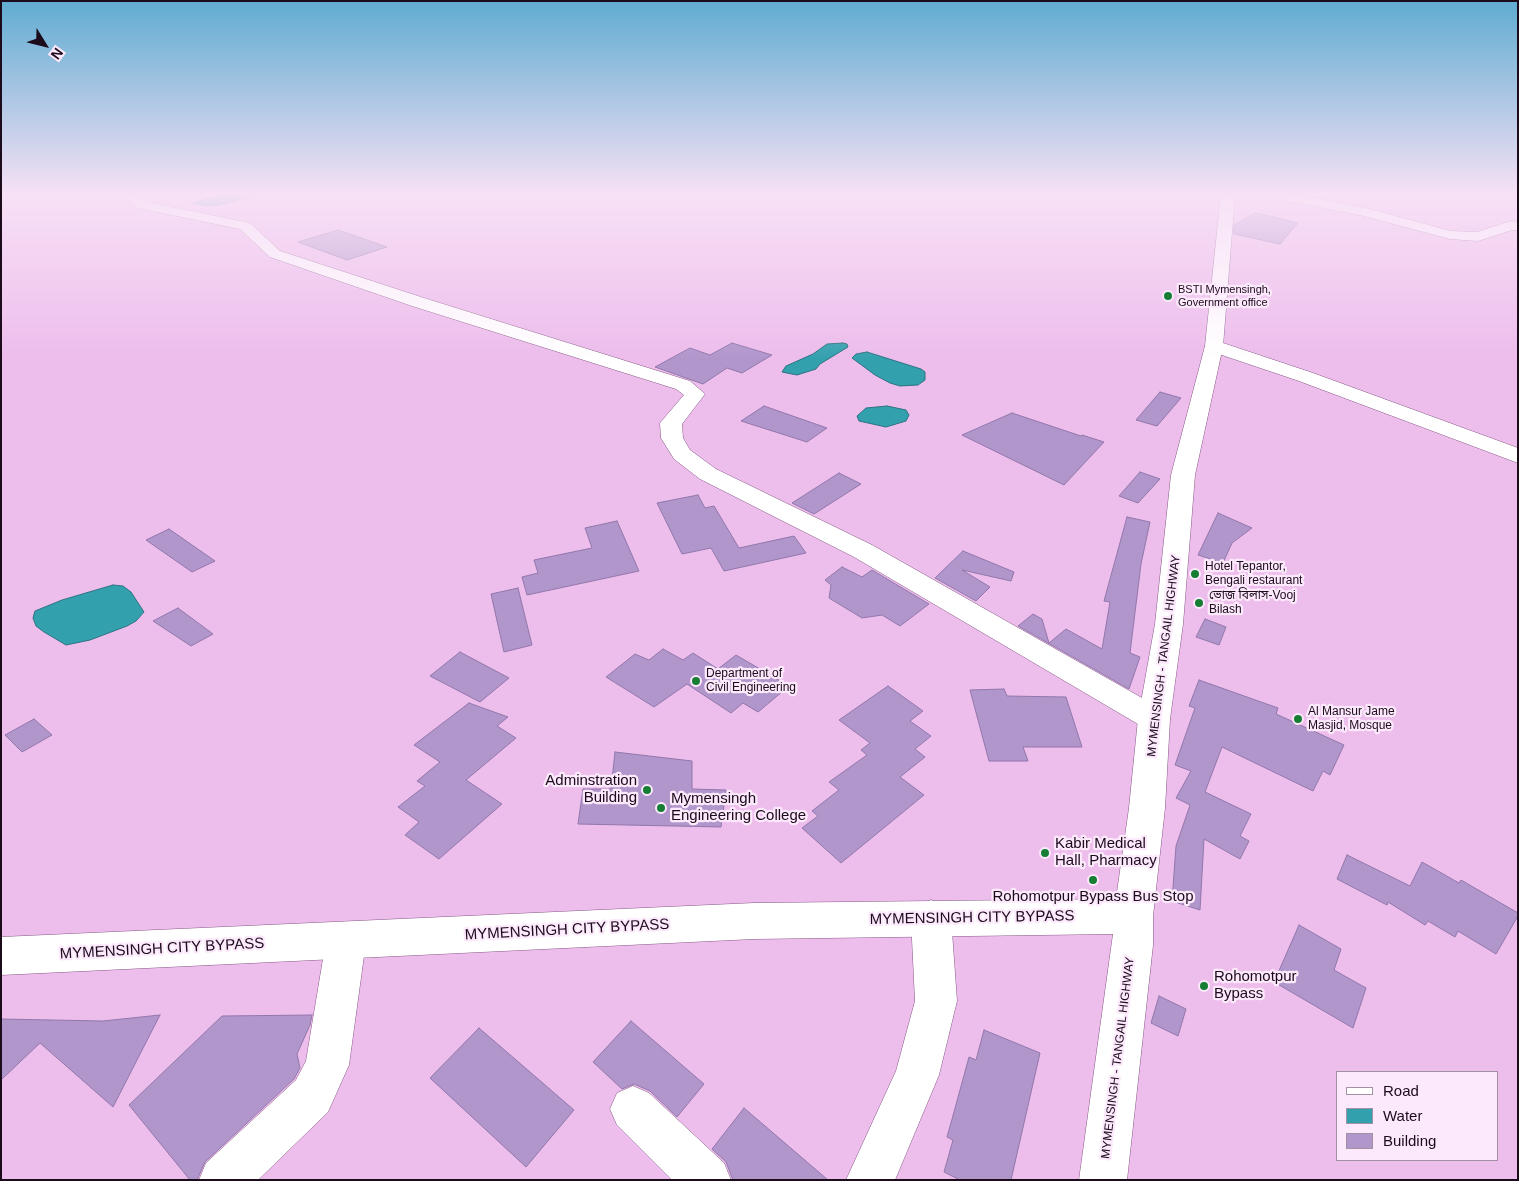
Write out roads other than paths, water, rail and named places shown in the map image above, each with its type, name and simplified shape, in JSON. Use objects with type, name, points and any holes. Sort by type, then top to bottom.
[{"type":"main road","points":[[270,249],[275,254],[418,302],[628,366],[683,385],[695,394],[671,423],[672,438],[682,454],[708,474],[863,551],[1154,719]]},
{"type":"main road","name":"MYMENSINGH - TANGAIL HIGHWAY","points":[[1103,1180],[1133,946],[1133,916],[1147,808],[1154,719],[1169,624],[1183,475],[1214,346],[1221,249]]},
{"type":"main road","points":[[1214,346],[1306,377],[1518,456]]},
{"type":"main road","name":"MYMENSINGH CITY BYPASS","points":[[1,956],[754,921],[1133,916]]},
{"type":"main road","points":[[870,1180],[917,1075],[936,1001],[931,918]]},
{"type":"main road","points":[[223,1180],[312,1096],[327,1065],[346,941]]},
{"type":"main road","points":[[633,1109],[707,1180]]},
{"type":"water","points":[[827,344],[847,344],[848,347],[820,364],[816,369],[797,375],[782,372],[786,366],[813,354]]},
{"type":"water","points":[[867,352],[921,369],[925,372],[925,380],[918,385],[900,386],[890,383],[875,375],[852,358],[856,354]]},
{"type":"water","points":[[887,406],[906,410],[909,415],[906,421],[886,427],[859,421],[857,416],[866,408]]},
{"type":"water","points":[[113,585],[123,586],[131,592],[144,612],[136,621],[127,626],[90,640],[66,645],[36,626],[33,618],[35,611],[62,600]]},
{"type":"place","name":"BSTI Mymensingh, Government office","points":[[1168,296]]},
{"type":"place","name":"Hotel Tepantor, Bengali restaurant","points":[[1195,574]]},
{"type":"place","name":"ভোজ বিলাস-Vooj Bilash","points":[[1199,603]]},
{"type":"place","name":"Department of Civil Engineering","points":[[696,681]]},
{"type":"place","name":"Al Mansur Jame Masjid, Mosque","points":[[1298,719]]},
{"type":"place","name":"Adminstration Building","points":[[647,790]]},
{"type":"place","name":"Mymensingh Engineering College","points":[[661,808]]},
{"type":"place","name":"Kabir Medical Hall, Pharmacy","points":[[1045,853]]},
{"type":"place","name":"Rohomotpur Bypass Bus Stop","points":[[1093,880]]},
{"type":"place","name":"Rohomotpur Bypass","points":[[1204,986]]}]
